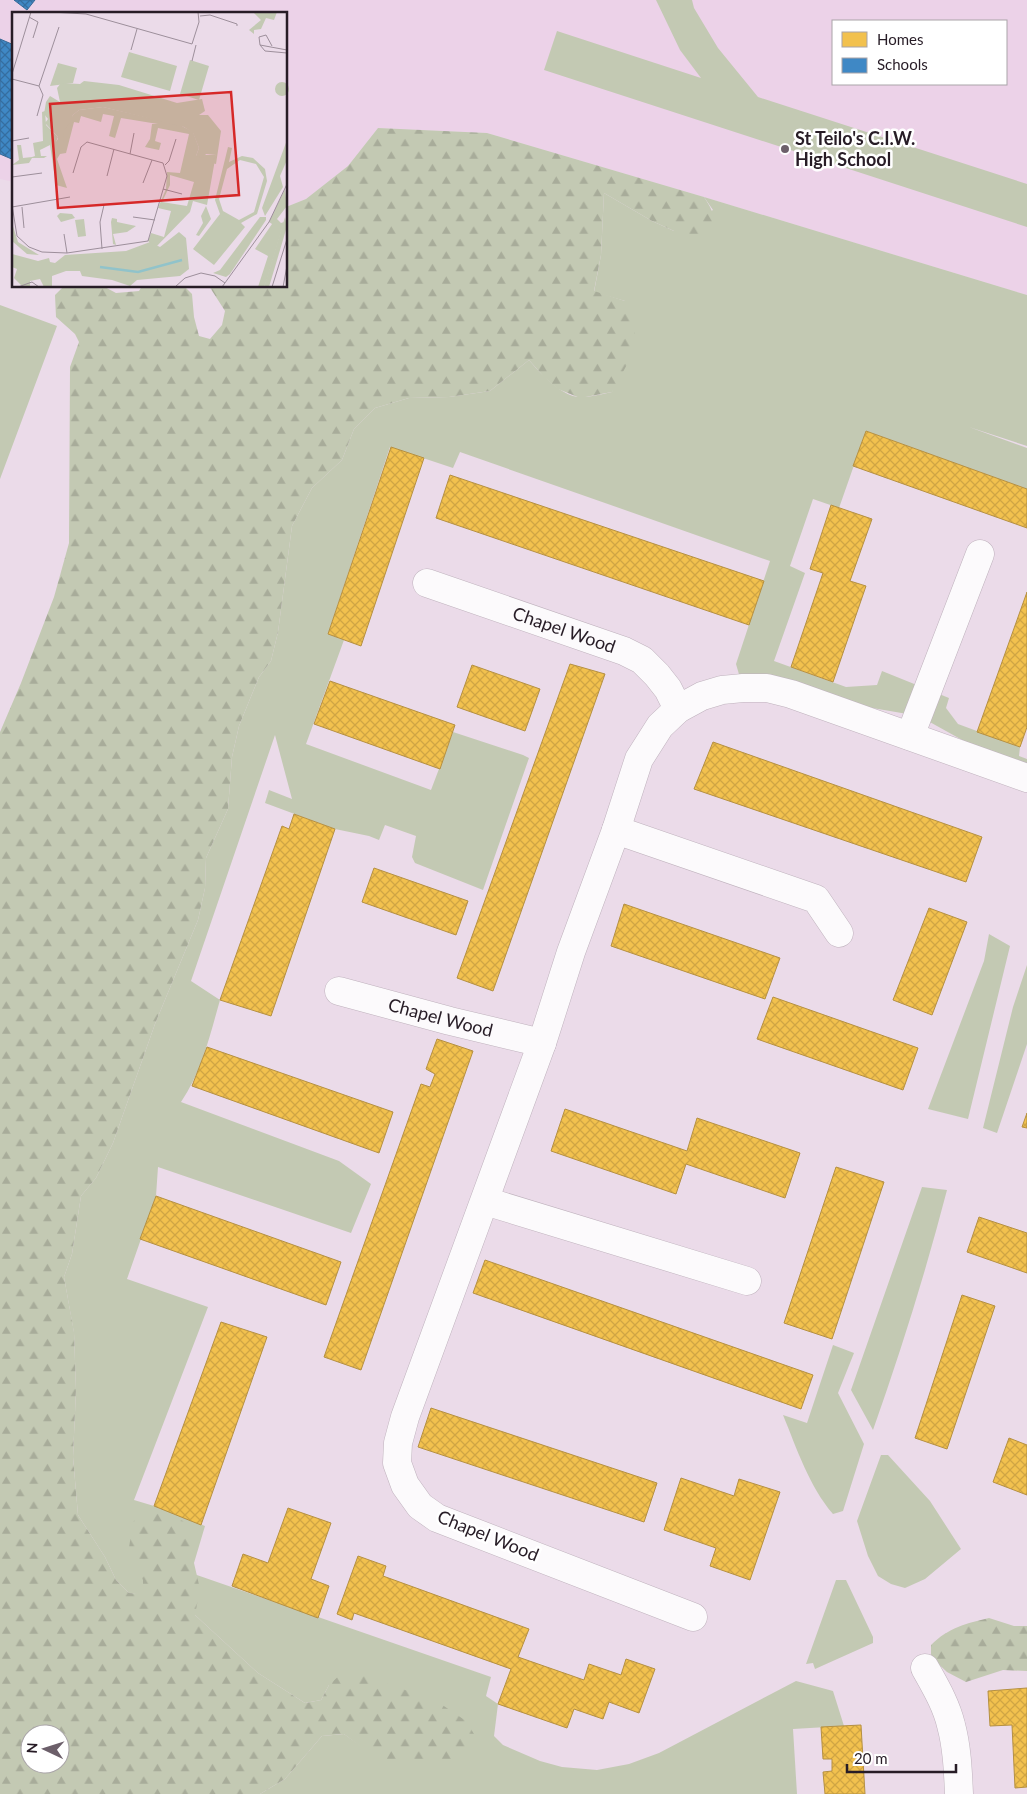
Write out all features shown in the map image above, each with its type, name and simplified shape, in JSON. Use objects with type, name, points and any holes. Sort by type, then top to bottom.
[{"type":"street","points":[[910,736],[980,554]]},
{"type":"street","name":"Chapel Wood","points":[[426,583],[624,651],[642,660],[668,689],[678,709]]},
{"type":"street","name":"Chapel Wood","points":[[693,1617],[437,1518],[420,1506],[405,1485],[397,1463],[398,1443],[405,1417],[542,1043],[571,952],[616,830],[639,759],[660,726],[678,709],[702,696],[722,690],[767,688],[791,694],[1027,778]]},
{"type":"street","points":[[616,830],[816,899],[839,934]]},
{"type":"street","name":"Chapel Wood","points":[[338,991],[542,1043]]},
{"type":"street","points":[[485,1201],[747,1281]]},
{"type":"street","points":[[925,1668],[941,1698],[951,1724],[957,1757],[959,1794]]},
{"type":"shaded area","name":"St Teilo's C.I.W. High School","points":[[0,0],[1027,0],[1027,295],[487,133],[378,128],[348,166],[306,199],[288,206],[288,12],[12,12],[12,182],[0,179]]},
{"type":"green space","points":[[656,0],[692,0],[694,8],[718,48],[758,97],[1027,184],[1027,227],[544,70],[557,31],[701,78],[680,50]]},
{"type":"green space","points":[[378,128],[487,133],[704,197],[713,216],[711,225],[703,235],[689,237],[652,221],[604,193],[601,255],[594,291],[625,301],[636,325],[630,359],[612,392],[580,398],[558,389],[529,360],[490,391],[449,397],[409,398],[375,408],[354,429],[342,460],[312,488],[292,526],[278,632],[271,661],[259,677],[239,726],[232,757],[228,809],[206,858],[205,888],[198,920],[155,1024],[113,1143],[96,1178],[81,1196],[72,1254],[64,1277],[74,1332],[76,1390],[73,1457],[78,1515],[105,1557],[116,1580],[129,1593],[143,1594],[143,1580],[128,1554],[133,1522],[143,1511],[154,1509],[183,1521],[194,1538],[194,1563],[200,1589],[195,1615],[258,1673],[305,1703],[321,1700],[329,1685],[342,1673],[358,1674],[435,1700],[466,1721],[474,1734],[472,1749],[458,1763],[378,1760],[344,1734],[322,1736],[285,1779],[260,1794],[0,1794],[0,732],[54,597],[69,543],[70,367],[79,342],[75,334],[56,317],[55,295],[62,288],[107,288],[116,293],[139,291],[141,288],[186,288],[192,294],[194,317],[199,336],[210,339],[222,325],[225,311],[210,288],[288,288],[288,206],[306,199],[348,166]]},
{"type":"green space","points":[[604,193],[652,221],[674,231],[713,210],[704,197],[1027,295],[1027,446],[969,427],[1027,448],[1027,489],[866,431],[839,508],[813,499],[790,566],[805,573],[774,661],[846,687],[877,685],[882,671],[949,698],[946,708],[958,724],[1020,747],[1019,756],[1027,759],[1027,776],[919,716],[791,694],[743,688],[736,664],[770,561],[460,452],[453,468],[390,447],[328,634],[344,640],[306,744],[431,790],[453,732],[529,758],[483,890],[415,863],[412,857],[416,836],[385,825],[379,840],[335,829],[265,803],[269,790],[292,799],[275,735],[191,981],[220,1000],[200,1065],[181,1102],[339,1161],[371,1184],[351,1233],[158,1167],[156,1196],[127,1279],[208,1307],[134,1500],[205,1526],[191,1573],[491,1677],[486,1696],[498,1704],[494,1736],[503,1745],[540,1761],[562,1767],[597,1770],[629,1764],[659,1753],[796,1681],[833,1691],[844,1726],[793,1729],[797,1794],[260,1794],[285,1779],[322,1736],[344,1734],[361,1746],[329,1685],[321,1700],[305,1703],[258,1673],[195,1615],[143,1589],[143,1595],[129,1593],[116,1580],[105,1557],[78,1515],[73,1457],[76,1390],[74,1333],[64,1277],[72,1254],[81,1196],[96,1178],[113,1143],[155,1024],[198,920],[205,888],[206,858],[228,809],[232,757],[239,726],[259,677],[271,661],[278,632],[292,526],[312,488],[342,460],[354,429],[375,408],[409,398],[449,397],[490,391],[529,360],[552,384],[574,396],[593,396],[612,392],[625,301],[594,292],[601,255]]},
{"type":"green space","points":[[0,305],[57,326],[0,479]]},
{"type":"green space","points":[[989,934],[1010,946],[968,1119],[928,1109],[984,961]]},
{"type":"green space","points":[[1027,965],[1027,1044],[997,1133],[983,1128],[1013,1007]]},
{"type":"green space","points":[[922,1187],[947,1190],[913,1311],[873,1430],[851,1390]]},
{"type":"green space","points":[[833,1345],[854,1353],[838,1393],[864,1444],[843,1511],[833,1514],[810,1479],[783,1415],[807,1423]]},
{"type":"green space","points":[[881,1455],[888,1455],[930,1501],[961,1549],[925,1579],[905,1588],[891,1584],[878,1576],[868,1556],[857,1521]]},
{"type":"green space","points":[[836,1580],[846,1580],[873,1637],[873,1643],[815,1669],[813,1663],[806,1664]]},
{"type":"green space","points":[[989,1618],[1014,1626],[1027,1626],[1027,1671],[1003,1670],[966,1682],[947,1672],[931,1657],[931,1645],[944,1634],[965,1624]]},
{"type":"building: Homes","points":[[866,431],[1027,489],[1027,528],[853,466]]},
{"type":"building: Homes","points":[[391,447],[424,458],[361,646],[328,634]]},
{"type":"building: Homes","points":[[450,475],[764,581],[749,625],[436,518]]},
{"type":"building: Homes","points":[[831,505],[872,519],[850,581],[866,586],[833,682],[791,667],[823,573],[810,569]]},
{"type":"building: Homes","points":[[1027,592],[1027,727],[1020,747],[977,732]]},
{"type":"building: Homes","points":[[570,664],[605,674],[493,991],[457,978]]},
{"type":"building: Homes","points":[[472,665],[540,689],[525,731],[457,707]]},
{"type":"building: Homes","points":[[330,681],[455,725],[440,769],[314,724]]},
{"type":"building: Homes","points":[[713,742],[982,837],[966,882],[694,789]]},
{"type":"building: Homes","points":[[294,814],[335,829],[271,1016],[220,1000],[282,826],[289,829]]},
{"type":"building: Homes","points":[[374,868],[468,901],[456,935],[362,902]]},
{"type":"building: Homes","points":[[624,904],[780,958],[765,999],[611,946]]},
{"type":"building: Homes","points":[[929,908],[967,922],[932,1015],[893,1000]]},
{"type":"building: Homes","points":[[773,997],[918,1048],[903,1090],[757,1039]]},
{"type":"building: Homes","points":[[437,1039],[473,1051],[361,1370],[324,1357],[421,1084],[430,1087],[435,1074],[426,1069]]},
{"type":"building: Homes","points":[[207,1047],[393,1112],[379,1153],[192,1086]]},
{"type":"building: Homes","points":[[565,1109],[687,1151],[697,1118],[800,1153],[785,1198],[686,1164],[676,1194],[551,1151]]},
{"type":"building: Homes","points":[[1027,1113],[1027,1128],[1022,1127]]},
{"type":"building: Homes","points":[[836,1167],[884,1182],[832,1339],[784,1323]]},
{"type":"building: Homes","points":[[156,1196],[341,1262],[326,1305],[140,1239]]},
{"type":"building: Homes","points":[[979,1217],[1027,1233],[1027,1273],[967,1252]]},
{"type":"building: Homes","points":[[485,1260],[813,1375],[801,1409],[473,1293]]},
{"type":"building: Homes","points":[[962,1295],[995,1306],[947,1449],[915,1438]]},
{"type":"building: Homes","points":[[221,1322],[267,1337],[201,1525],[154,1506]]},
{"type":"building: Homes","points":[[431,1408],[657,1483],[644,1522],[418,1447]]},
{"type":"building: Homes","points":[[1009,1438],[1027,1445],[1027,1495],[993,1482]]},
{"type":"building: Homes","points":[[681,1478],[734,1496],[739,1479],[780,1492],[750,1580],[710,1566],[716,1548],[664,1530]]},
{"type":"building: Homes","points":[[288,1508],[331,1523],[311,1579],[329,1586],[318,1618],[232,1586],[243,1554],[268,1563]]},
{"type":"building: Homes","points":[[358,1556],[386,1566],[383,1576],[529,1629],[518,1657],[584,1680],[589,1664],[621,1675],[626,1659],[655,1669],[639,1713],[609,1702],[603,1719],[574,1709],[567,1728],[498,1704],[511,1669],[354,1613],[352,1620],[337,1614]]},
{"type":"building: Homes","points":[[1027,1688],[1027,1787],[1015,1788],[1012,1725],[990,1726],[988,1691]]},
{"type":"building: Homes","points":[[861,1725],[865,1794],[825,1794],[823,1772],[832,1771],[832,1759],[823,1759],[821,1727]]},
{"type":"building: Schools","points":[[14,0],[35,0],[27,10]]},
{"type":"building: Schools","points":[[0,39],[12,44],[12,159],[0,154]]},
{"type":"place","name":"St Teilo's C.I.W. High School","points":[[785,149]]}]
